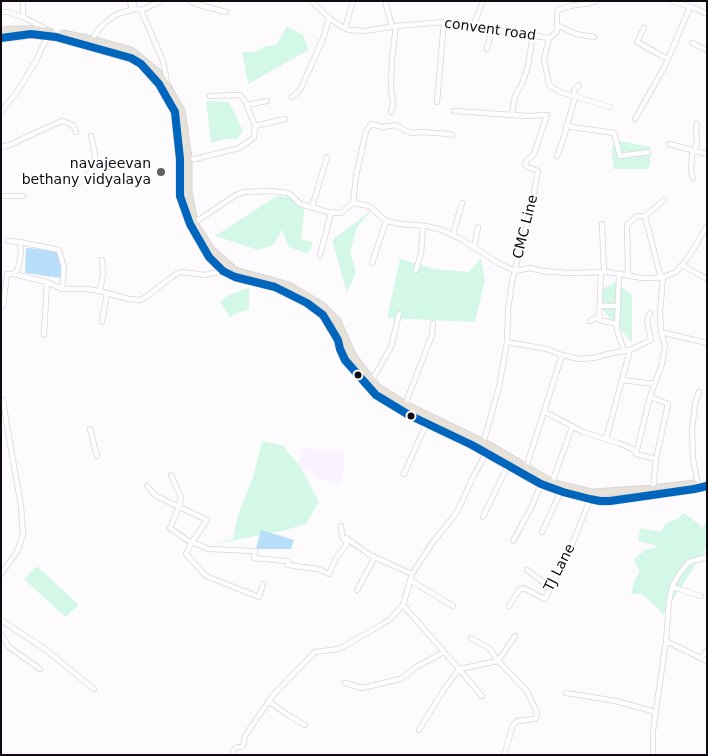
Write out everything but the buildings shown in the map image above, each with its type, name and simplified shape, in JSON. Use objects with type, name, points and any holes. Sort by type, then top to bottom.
[{"type":"main road","points":[[1,32],[40,30],[131,51],[158,73],[182,111],[188,158],[188,192],[194,223],[211,250],[235,271],[289,286],[322,306],[337,321],[353,357],[377,387],[405,405],[485,448],[508,466],[541,484],[561,491],[591,496],[698,484],[707,481]]},
{"type":"main road","points":[[1,38],[48,33]]},
{"type":"main road","points":[[90,43],[141,64],[163,89],[175,112],[180,159],[180,196],[190,224],[209,257],[223,271],[234,278],[275,288],[307,303],[323,315],[338,340],[345,360],[376,395],[409,415],[485,448],[552,483],[591,496],[600,501],[707,486]]},
{"type":"street","points":[[23,1],[23,17]]},
{"type":"street","points":[[131,1],[133,10]]},
{"type":"street","points":[[146,8],[147,1]]},
{"type":"street","points":[[90,43],[99,29],[117,14],[141,10],[161,1]]},
{"type":"street","points":[[190,1],[226,12]]},
{"type":"street","name":"convent road","points":[[310,1],[329,18],[345,28],[356,32],[394,26],[444,22],[549,38],[557,32],[558,10],[596,1]]},
{"type":"street","points":[[345,28],[353,1]]},
{"type":"street","points":[[385,1],[394,26],[391,88],[393,102],[391,112]]},
{"type":"street","points":[[473,27],[483,1]]},
{"type":"street","points":[[672,1],[707,14]]},
{"type":"street","points":[[635,119],[665,66],[690,7]]},
{"type":"street","points":[[141,10],[163,61],[167,86]]},
{"type":"street","points":[[1,12],[23,17],[48,33],[36,61],[17,92],[1,112]]},
{"type":"street","points":[[292,97],[300,90],[312,65],[329,18]]},
{"type":"street","points":[[437,102],[444,22]]},
{"type":"street","points":[[557,25],[576,34],[594,37]]},
{"type":"street","points":[[644,28],[637,42],[668,59]]},
{"type":"street","points":[[487,50],[492,29]]},
{"type":"street","points":[[512,114],[515,96],[522,84],[528,66],[533,35]]},
{"type":"street","points":[[549,38],[544,59],[549,85],[560,92],[610,107]]},
{"type":"street","points":[[692,43],[707,50]]},
{"type":"street","points":[[557,156],[575,97],[574,90],[579,85]]},
{"type":"street","points":[[188,158],[195,159],[239,148],[254,138],[255,126],[247,105],[240,95],[210,96]]},
{"type":"street","points":[[247,105],[267,101]]},
{"type":"street","name":"CMC Line","points":[[403,605],[412,574],[459,508],[485,448],[507,342],[508,310],[514,271],[531,209],[538,171],[525,165],[527,160],[534,154],[547,115],[528,116],[454,111]]},
{"type":"street","points":[[255,126],[286,119]]},
{"type":"street","points":[[1,148],[62,121],[73,125],[76,132]]},
{"type":"street","points":[[194,223],[236,195],[244,192],[270,191],[288,193],[300,204],[331,213],[341,213],[353,203],[356,176],[366,131],[370,124],[383,127],[396,125],[412,133],[452,135]]},
{"type":"street","points":[[694,178],[691,170],[692,155],[697,144],[697,124]]},
{"type":"street","points":[[566,126],[614,133],[620,156],[648,152]]},
{"type":"street","points":[[73,188],[91,172],[94,164],[95,154],[91,136]]},
{"type":"street","points":[[669,144],[707,154]]},
{"type":"street","points":[[312,207],[326,157]]},
{"type":"street","points":[[1,196],[23,196]]},
{"type":"street","points":[[628,276],[627,225],[637,216],[645,216],[664,200]]},
{"type":"street","points":[[353,203],[369,206],[386,221],[423,226],[453,234],[514,271],[530,268],[568,273],[602,272],[642,278],[662,277],[676,272],[688,258],[707,226]]},
{"type":"street","points":[[453,234],[462,203]]},
{"type":"street","points":[[320,255],[331,213]]},
{"type":"street","points":[[636,454],[650,397],[662,364],[666,346],[661,332],[662,277],[645,216]]},
{"type":"street","points":[[372,263],[386,221]]},
{"type":"street","points":[[602,224],[599,320],[617,324]]},
{"type":"street","points":[[416,270],[421,254],[423,226]]},
{"type":"street","points":[[474,247],[478,227]]},
{"type":"street","points":[[8,241],[59,250],[64,268],[62,289]]},
{"type":"street","points":[[13,274],[18,269],[21,252],[20,242]]},
{"type":"street","points":[[100,291],[103,274],[102,260]]},
{"type":"street","points":[[682,265],[707,279]]},
{"type":"street","points":[[3,306],[7,274],[46,282],[62,289],[86,289],[140,300],[182,272],[205,275],[223,271]]},
{"type":"street","points":[[619,274],[617,324],[624,351]]},
{"type":"street","points":[[44,335],[46,282]]},
{"type":"street","points":[[102,322],[107,293]]},
{"type":"street","points":[[600,306],[618,306]]},
{"type":"street","points":[[507,342],[547,349],[579,359],[594,358],[630,350],[651,340],[647,322],[650,313]]},
{"type":"street","points":[[372,380],[391,347],[399,314]]},
{"type":"street","points":[[590,321],[600,316]]},
{"type":"street","points":[[405,405],[432,335],[433,323]]},
{"type":"street","points":[[661,332],[707,343]]},
{"type":"street","points":[[606,439],[630,350]]},
{"type":"street","points":[[526,468],[562,355]]},
{"type":"street","points":[[622,380],[655,384]]},
{"type":"street","points":[[698,484],[692,429],[695,404],[699,392]]},
{"type":"street","points":[[650,397],[668,404],[656,459],[653,489]]},
{"type":"street","points":[[1,574],[17,552],[23,535],[21,506],[3,400]]},
{"type":"street","points":[[545,412],[583,432],[633,449],[636,454],[656,459]]},
{"type":"street","points":[[404,474],[426,422]]},
{"type":"street","points":[[552,483],[572,427]]},
{"type":"street","points":[[90,429],[97,456]]},
{"type":"street","points":[[483,517],[508,466]]},
{"type":"street","points":[[171,475],[181,497],[170,528],[187,540],[209,549],[255,552],[254,558],[286,561],[289,562],[288,565],[318,568],[329,574],[336,558],[347,544],[342,537],[341,526]]},
{"type":"street","points":[[513,541],[532,506],[541,484]]},
{"type":"street","points":[[146,486],[156,496],[207,520],[186,554],[206,576],[259,597],[263,584]]},
{"type":"street","points":[[542,532],[561,491]]},
{"type":"street","name":"TJ Lane","points":[[509,606],[520,589],[525,589],[545,599],[573,542],[591,496]]},
{"type":"street","points":[[346,538],[370,555],[412,574]]},
{"type":"street","points":[[653,755],[653,731],[672,587],[679,574],[689,562],[706,557],[707,555]]},
{"type":"street","points":[[357,590],[376,557]]},
{"type":"street","points":[[527,570],[550,587]]},
{"type":"street","points":[[410,580],[453,606]]},
{"type":"street","points":[[672,587],[701,596]]},
{"type":"street","points":[[233,755],[235,748],[243,746],[244,736],[268,701],[315,652],[339,649],[382,625],[403,605],[482,696]]},
{"type":"street","points":[[1,620],[45,649],[94,689]]},
{"type":"street","points":[[1,634],[9,647],[40,669]]},
{"type":"street","points":[[419,730],[459,669],[498,661],[515,636]]},
{"type":"street","points":[[471,638],[490,649],[498,661],[526,691],[537,713],[535,719],[517,721],[513,725],[504,755]]},
{"type":"street","points":[[666,641],[704,660],[707,650]]},
{"type":"street","points":[[345,683],[368,688],[400,679],[416,667],[444,652]]},
{"type":"street","points":[[566,693],[616,700],[656,712]]},
{"type":"street","points":[[268,701],[304,725]]},
{"type":"shaded area","points":[[302,447],[345,453],[340,484],[321,480],[307,469],[298,469]]},
{"type":"green space","points":[[287,26],[303,35],[309,50],[248,84],[242,52],[255,52],[266,46],[276,45]]},
{"type":"green space","points":[[206,101],[229,102],[243,131],[237,139],[226,139],[211,143]]},
{"type":"green space","points":[[615,141],[650,147],[650,164],[648,169],[614,169],[612,155]]},
{"type":"green space","points":[[293,194],[305,204],[301,239],[313,242],[308,254],[289,247],[282,230],[273,245],[258,250],[215,236],[277,196],[285,197]]},
{"type":"green space","points":[[373,209],[357,227],[350,252],[356,272],[347,293],[332,240]]},
{"type":"green space","points":[[481,258],[485,280],[475,322],[387,318],[400,259],[435,269],[469,272]]},
{"type":"green space","points":[[615,282],[632,295],[632,342],[599,306],[597,293]]},
{"type":"green space","points":[[249,288],[249,310],[236,313],[230,318],[220,301],[229,295]]},
{"type":"green space","points":[[262,441],[282,445],[302,469],[319,502],[306,524],[286,530],[211,545],[233,539],[238,515],[253,477]]},
{"type":"green space","points":[[683,513],[698,523],[701,528],[707,523],[707,547],[663,615],[642,594],[631,594],[634,582],[640,571],[634,559],[645,550],[658,546],[638,541],[640,528],[661,532],[666,523],[678,519]]},
{"type":"green space","points":[[37,566],[79,605],[65,617],[24,579]]},
{"type":"water","points":[[26,248],[62,251],[61,278],[25,273]]},
{"type":"water","points":[[261,530],[294,540],[291,549],[256,549]]},
{"type":"transit line","points":[[1,38],[31,34],[56,37],[131,58],[141,64],[159,84],[175,112],[180,159],[180,196],[190,224],[209,257],[223,271],[235,277],[275,287],[307,303],[323,315],[338,340],[345,360],[376,395],[409,415],[472,445],[541,484],[563,492],[600,501],[610,501],[707,486]]},
{"type":"place","name":"navajeevan bethany vidyalaya","points":[[161,172]]}]
